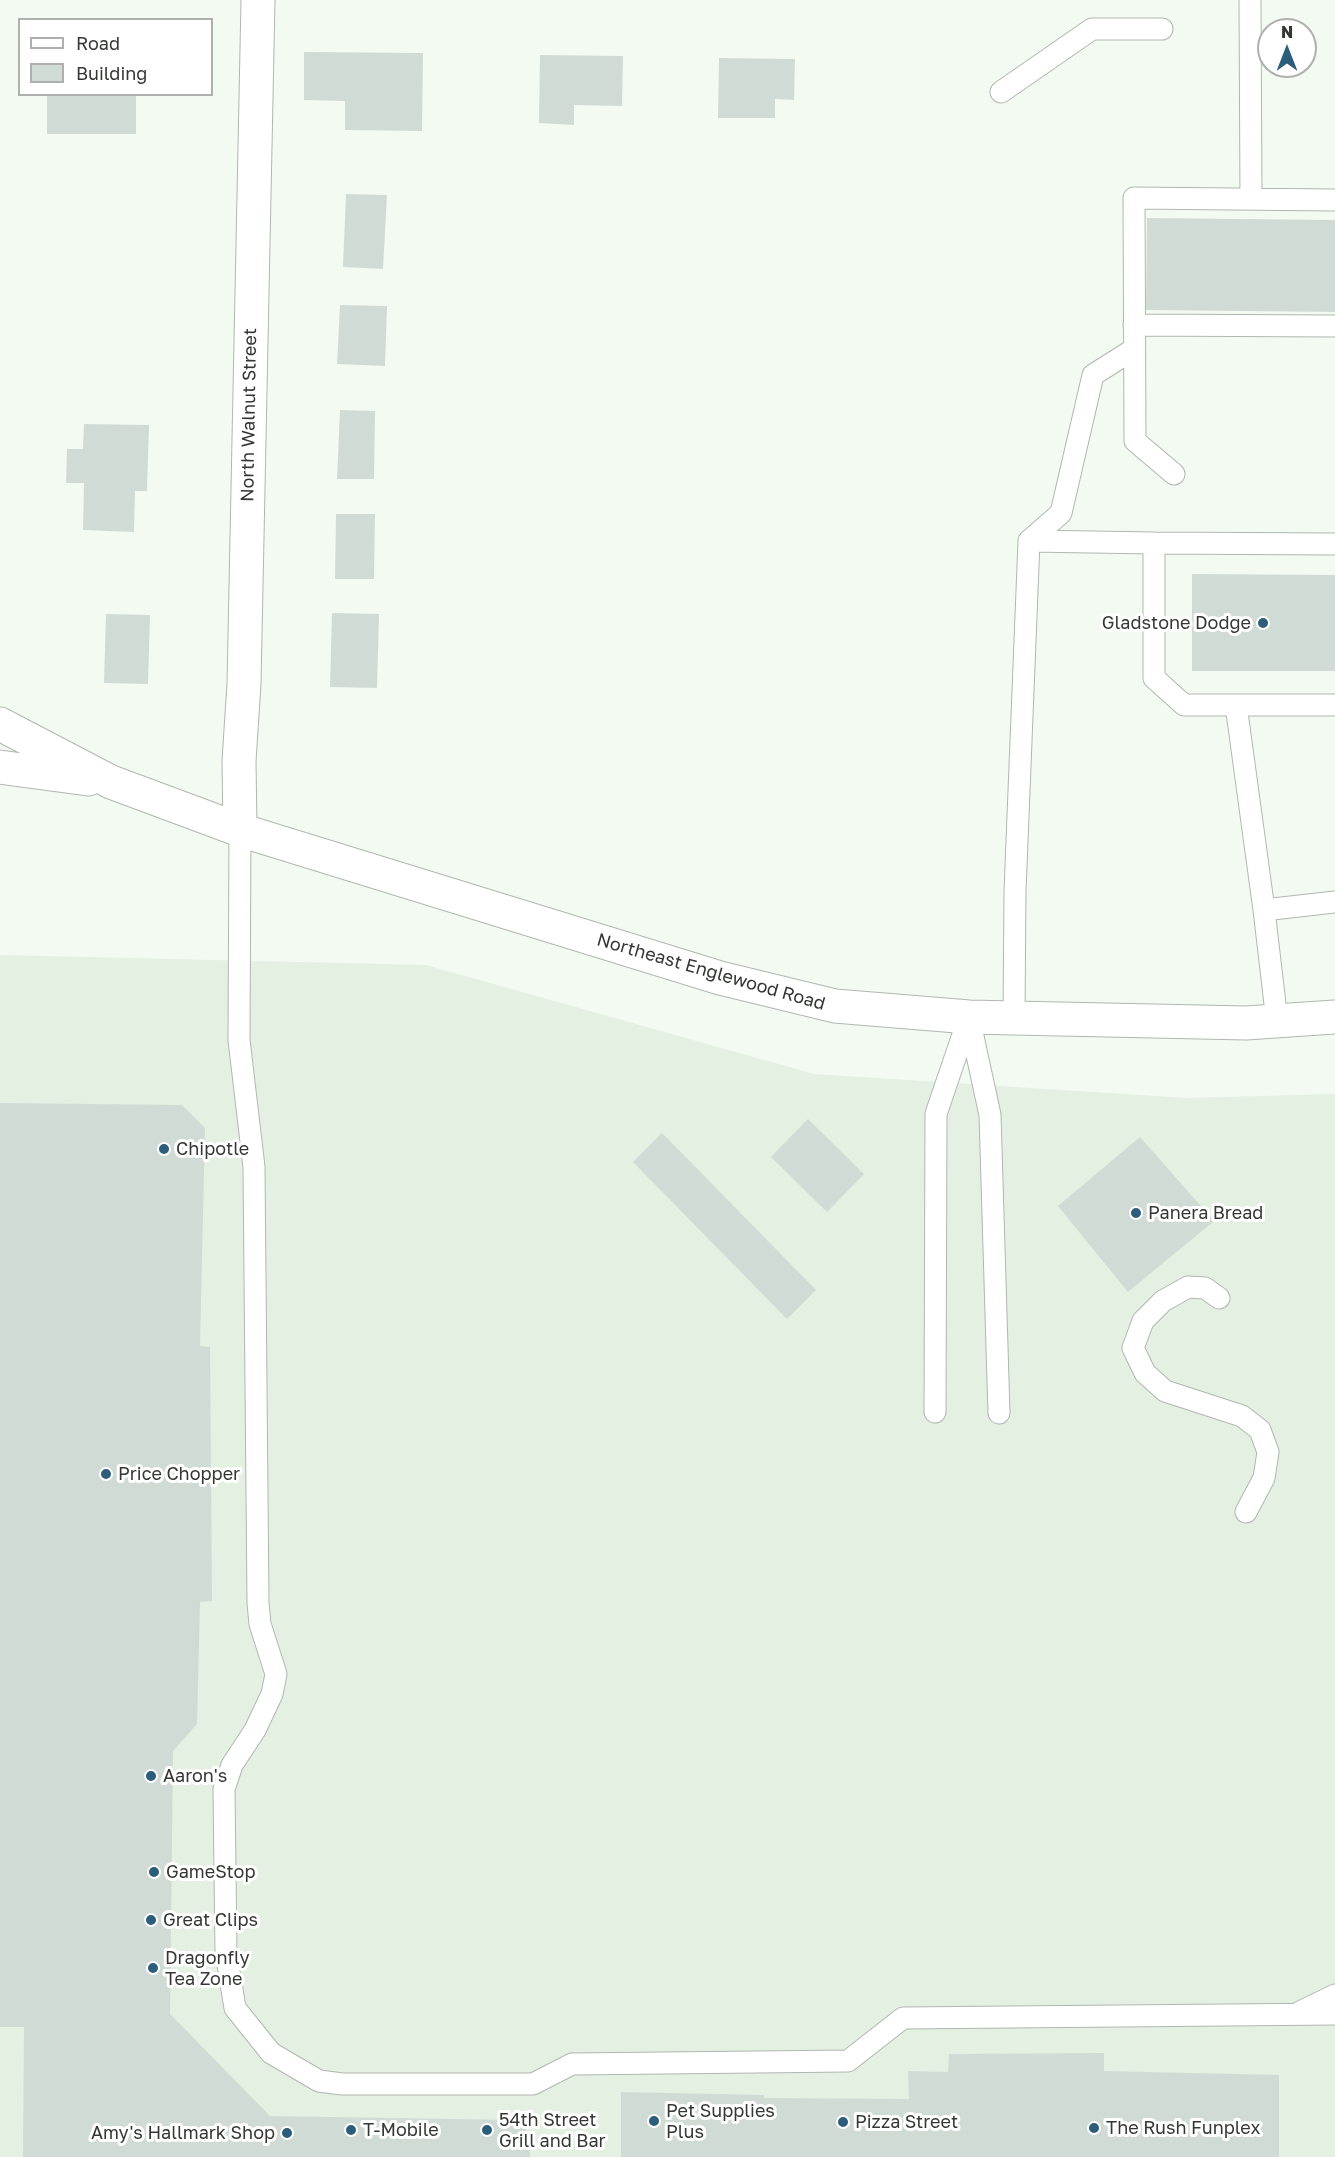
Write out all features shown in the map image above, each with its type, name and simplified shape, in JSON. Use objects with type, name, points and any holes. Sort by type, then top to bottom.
[{"type":"main road","name":"North Walnut Street","points":[[240,830],[238,761],[244,684],[258,0]]},
{"type":"main road","name":"Northeast Englewood Road","points":[[0,724],[111,782],[240,830],[720,978],[835,1006],[969,1017],[1014,1018],[1246,1023],[1335,1017]]},
{"type":"main road","name":"Northeast Englewood Road","points":[[0,767],[111,782]]},
{"type":"lane","points":[[1250,0],[1251,199]]},
{"type":"lane","points":[[1001,92],[1092,29],[1162,29]]},
{"type":"lane","points":[[1174,474],[1135,441],[1134,198],[1335,200]]},
{"type":"lane","points":[[1134,325],[1335,326]]},
{"type":"lane","points":[[1014,1018],[1015,891],[1029,541],[1060,513],[1093,375],[1134,349]]},
{"type":"lane","points":[[1029,541],[1335,544]]},
{"type":"lane","points":[[1154,543],[1154,678],[1184,705],[1335,705]]},
{"type":"lane","points":[[1236,705],[1277,1021]]},
{"type":"lane","points":[[240,830],[239,1040],[254,1167],[258,1604],[260,1624],[276,1674],[272,1694],[255,1730],[232,1765],[224,1788],[226,1953],[235,2008],[271,2054],[319,2081],[342,2085],[533,2084],[572,2064],[848,2061],[903,2018],[1335,2014]]},
{"type":"lane","points":[[1264,910],[1335,902]]},
{"type":"lane","points":[[935,1412],[936,1114],[969,1017]]},
{"type":"lane","points":[[969,1017],[990,1115],[999,1413]]},
{"type":"lane","points":[[1219,1298],[1204,1288],[1188,1287],[1163,1300],[1143,1321],[1132,1348],[1145,1373],[1165,1391],[1242,1416],[1260,1430],[1268,1452],[1264,1478],[1246,1512]]},
{"type":"lane","points":[[1294,2014],[1335,1995]]},
{"type":"shaded area","points":[[0,955],[426,965],[814,1074],[1187,1098],[1335,1094],[1335,2157],[0,2157]]},
{"type":"building","points":[[304,52],[423,53],[422,131],[345,130],[345,101],[304,100]]},
{"type":"building","points":[[540,55],[623,56],[622,106],[574,105],[574,125],[539,123]]},
{"type":"building","points":[[719,58],[795,59],[794,100],[775,99],[775,118],[718,118]]},
{"type":"building","points":[[47,96],[136,96],[136,134],[47,134]]},
{"type":"building","points":[[346,194],[387,195],[383,269],[343,267]]},
{"type":"building","points":[[1147,218],[1335,220],[1335,312],[1146,310]]},
{"type":"building","points":[[340,305],[387,306],[385,366],[337,364]]},
{"type":"building","points":[[340,410],[375,411],[374,479],[337,479]]},
{"type":"building","points":[[84,424],[149,425],[147,491],[135,491],[134,532],[83,530],[84,483],[66,483],[67,449],[83,449]]},
{"type":"building","points":[[336,514],[375,514],[374,579],[335,579]]},
{"type":"building","name":"Gladstone Dodge","points":[[1192,574],[1335,575],[1335,671],[1192,671]]},
{"type":"building","points":[[332,613],[379,614],[377,688],[330,687]]},
{"type":"building","points":[[106,614],[150,615],[148,684],[104,683]]},
{"type":"building","points":[[0,1103],[182,1105],[205,1128],[200,1346],[210,1347],[212,1601],[200,1602],[197,1724],[173,1751],[170,2014],[270,2116],[513,2120],[530,2133],[530,2157],[23,2157],[24,2027],[0,2027]]},
{"type":"building","points":[[808,1119],[864,1174],[827,1212],[771,1157]]},
{"type":"building","points":[[662,1133],[816,1290],[787,1319],[633,1162]]},
{"type":"building","name":"Panera Bread","points":[[1140,1137],[1214,1221],[1128,1292],[1058,1206]]},
{"type":"building","name":"The Rush Funplex","points":[[1104,2053],[1104,2071],[1279,2075],[1279,2157],[621,2157],[621,2092],[764,2095],[764,2098],[909,2099],[908,2071],[948,2072],[949,2054]]},
{"type":"place","name":"Gladstone Dodge","points":[[1263,623]]},
{"type":"place","name":"Chipotle","points":[[164,1149]]},
{"type":"place","name":"Panera Bread","points":[[1136,1213]]},
{"type":"place","name":"Price Chopper","points":[[106,1474]]},
{"type":"place","name":"Aaron's","points":[[151,1776]]},
{"type":"place","name":"GameStop","points":[[154,1872]]},
{"type":"place","name":"Great Clips","points":[[151,1920]]},
{"type":"place","name":"Dragonfly Tea Zone","points":[[153,1968]]},
{"type":"place","name":"Pet Supplies Plus","points":[[654,2121]]},
{"type":"place","name":"Pizza Street","points":[[843,2122]]},
{"type":"place","name":"The Rush Funplex","points":[[1094,2128]]},
{"type":"place","name":"T-Mobile","points":[[351,2130]]},
{"type":"place","name":"54th Street Grill and Bar","points":[[487,2130]]},
{"type":"place","name":"Amy's Hallmark Shop","points":[[287,2133]]}]
